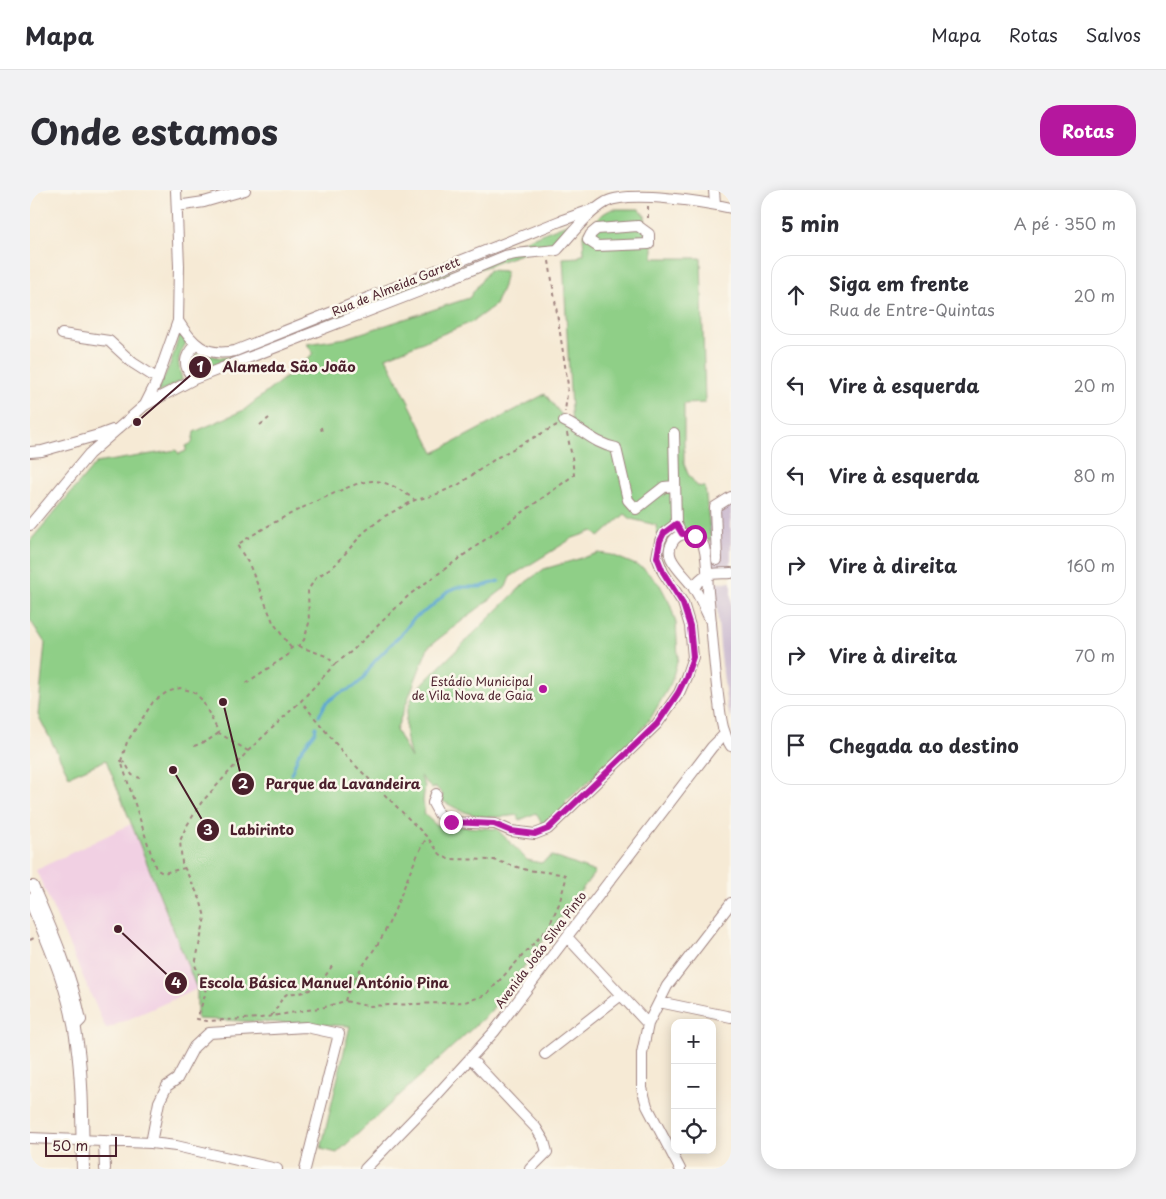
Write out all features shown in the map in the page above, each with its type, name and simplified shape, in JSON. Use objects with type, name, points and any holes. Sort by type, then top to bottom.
[{"type":"main road","points":[[30,899],[64,981],[74,1027],[80,1068],[83,1169]]},
{"type":"street","points":[[30,525],[89,454],[145,405],[158,379],[178,321],[179,266],[176,190]]},
{"type":"street","points":[[177,206],[204,202],[245,190]]},
{"type":"street","points":[[714,190],[715,204]]},
{"type":"street","name":"Rua de Almeida Garrett","points":[[145,405],[194,379],[425,289],[504,256],[557,250],[596,209],[607,201],[619,197],[665,197],[731,208]]},
{"type":"street","name":"Rua de Almeida Garrett","points":[[195,344],[217,353],[235,351],[560,220],[596,209]]},
{"type":"street","points":[[571,235],[578,240],[588,240],[597,246],[649,244],[649,234],[638,226],[602,227],[594,230],[588,240]]},
{"type":"street","points":[[178,321],[195,344],[185,359],[186,369],[194,379]]},
{"type":"street","points":[[62,334],[108,341],[133,363],[158,379]]},
{"type":"street","points":[[564,420],[601,445],[616,448],[628,500],[636,509],[664,487],[674,486]]},
{"type":"street","points":[[30,452],[102,434],[123,425]]},
{"type":"street","points":[[674,433],[676,524],[682,534]]},
{"type":"street","points":[[717,560],[715,507],[731,497]]},
{"type":"street","points":[[436,794],[433,803],[439,814],[451,822],[494,824],[511,831],[535,834],[548,829],[657,724],[678,693],[693,657],[690,626],[683,604],[663,572],[657,557],[660,541],[664,533],[676,524]]},
{"type":"street","points":[[711,622],[694,589],[670,556],[671,544],[675,538],[682,534],[695,536],[701,540],[704,547],[703,576],[711,622],[716,686],[724,735],[731,746]]},
{"type":"street","points":[[694,589],[703,576],[731,573]]},
{"type":"street","name":"Avenida João Silva Pinto","points":[[365,1169],[494,1032],[712,747],[724,735]]},
{"type":"street","points":[[30,886],[33,886],[66,966],[76,998],[80,1020],[74,1027]]},
{"type":"street","points":[[680,1169],[647,1106],[642,1088],[642,1053],[648,1024],[667,986],[731,903]]},
{"type":"street","points":[[567,937],[648,1024]]},
{"type":"street","points":[[545,1054],[620,995]]},
{"type":"street","points":[[659,1002],[731,1017]]},
{"type":"street","points":[[151,1143],[159,1102],[167,1086],[177,1079],[194,1047],[209,1033],[306,1026],[339,1034],[306,1169]]},
{"type":"street","points":[[470,1058],[540,1134],[547,1152],[530,1169]]},
{"type":"street","points":[[30,1138],[151,1143],[176,1146],[277,1169]]},
{"type":"street","points":[[104,1142],[105,1169]]},
{"type":"path","points":[[648,197],[649,234]]},
{"type":"path","points":[[301,701],[345,755],[427,837],[440,854],[448,859],[494,860],[528,870],[565,876],[566,879],[559,904],[548,928],[486,995],[465,1002],[368,1006],[345,1001],[325,1008],[271,1016],[207,1021],[197,1019],[206,992],[195,965],[205,917],[200,899],[182,863],[180,841],[186,827],[201,803],[248,751],[301,701],[335,664],[352,651],[409,595],[574,475],[564,420],[568,385],[549,259]]},
{"type":"path","points":[[260,425],[269,418]]},
{"type":"path","points":[[291,648],[298,646],[304,640],[309,623],[308,590],[316,578],[336,564],[364,532],[386,516],[415,500],[432,496],[458,485],[498,457],[564,420]]},
{"type":"path","points":[[321,427],[322,433]]},
{"type":"path","points":[[291,648],[273,622],[248,564],[236,545],[263,528],[307,505],[352,486],[373,481],[394,486],[415,500]]},
{"type":"path","points":[[298,646],[326,656],[335,664]]},
{"type":"path","points":[[246,683],[288,655],[291,648]]},
{"type":"path","points":[[184,868],[163,873],[156,869],[121,761],[128,742],[153,702],[167,692],[180,688],[194,692],[202,700],[219,733],[248,751]]},
{"type":"path","points":[[194,746],[219,733]]},
{"type":"path","points":[[121,761],[126,764],[132,775],[140,778]]},
{"type":"path","points":[[345,1001],[348,990],[388,924],[403,886],[427,837]]},
{"type":"path","points":[[271,1016],[277,1010],[280,1000],[287,994],[313,990],[325,978],[332,966]]},
{"type":"shaded area","points":[[731,495],[731,567],[712,567],[709,506]]},
{"type":"shaded area","points":[[731,582],[731,719],[727,708],[715,583]]},
{"type":"shaded area","points":[[131,824],[197,989],[106,1029],[36,870]]},
{"type":"green space","points":[[613,209],[639,209],[645,216],[646,228],[653,229],[653,258],[701,258],[705,403],[684,404],[684,464],[688,474],[697,486],[705,487],[711,540],[708,542],[698,532],[693,530],[681,529],[675,531],[665,540],[657,534],[656,525],[631,519],[625,514],[599,537],[593,531],[573,538],[510,577],[506,587],[428,647],[396,730],[411,758],[406,734],[406,718],[410,702],[427,679],[526,582],[544,569],[599,553],[612,555],[643,568],[660,585],[670,604],[676,623],[678,658],[671,683],[652,716],[635,738],[565,802],[567,807],[543,826],[536,813],[520,820],[517,815],[486,817],[460,810],[441,800],[443,795],[436,787],[432,789],[420,776],[425,786],[423,801],[425,815],[436,825],[497,829],[527,860],[541,863],[552,856],[595,872],[490,1012],[337,1153],[321,1149],[350,1026],[197,1019],[197,989],[106,760],[69,776],[38,715],[45,643],[30,620],[30,541],[96,463],[176,450],[179,454],[186,451],[186,446],[192,443],[194,432],[244,410],[305,362],[313,353],[307,344],[346,338],[469,298],[489,270],[506,271],[503,286],[495,305],[472,322],[386,357],[434,453],[545,394],[572,428],[563,258],[579,257],[580,254],[584,254],[583,235],[600,216]]},
{"type":"green space","points":[[571,223],[571,226],[553,246],[540,247],[256,351],[255,348]]},
{"type":"green space","points":[[179,336],[182,336],[186,343],[179,361],[182,380],[158,393],[171,362]]},
{"type":"green space","points":[[248,351],[249,353],[203,372],[193,367],[192,359],[198,353],[222,358],[236,356]]},
{"type":"waterway","points":[[319,716],[326,703],[338,694],[354,687],[363,679],[374,662],[413,619],[431,607],[447,592],[458,587],[480,587],[499,581]]},
{"type":"waterway","points":[[291,774],[299,753],[315,732],[316,727]]},
{"type":"place","name":"Alameda São João","points":[[137,422]]},
{"type":"place","name":"Estádio Municipal de Vila Nova de Gaia","points":[[543,689]]},
{"type":"place","name":"Parque da Lavandeira","points":[[223,702]]},
{"type":"place","name":"Labirinto","points":[[173,770]]},
{"type":"place","name":"Escola Básica Manuel António Pina","points":[[118,929]]},
{"type":"route","points":[[451,822],[494,824],[511,831],[535,834],[548,829],[657,724],[678,693],[693,657],[690,626],[683,604],[663,572],[657,557],[657,549],[664,533],[676,524],[682,534],[695,536]]}]
